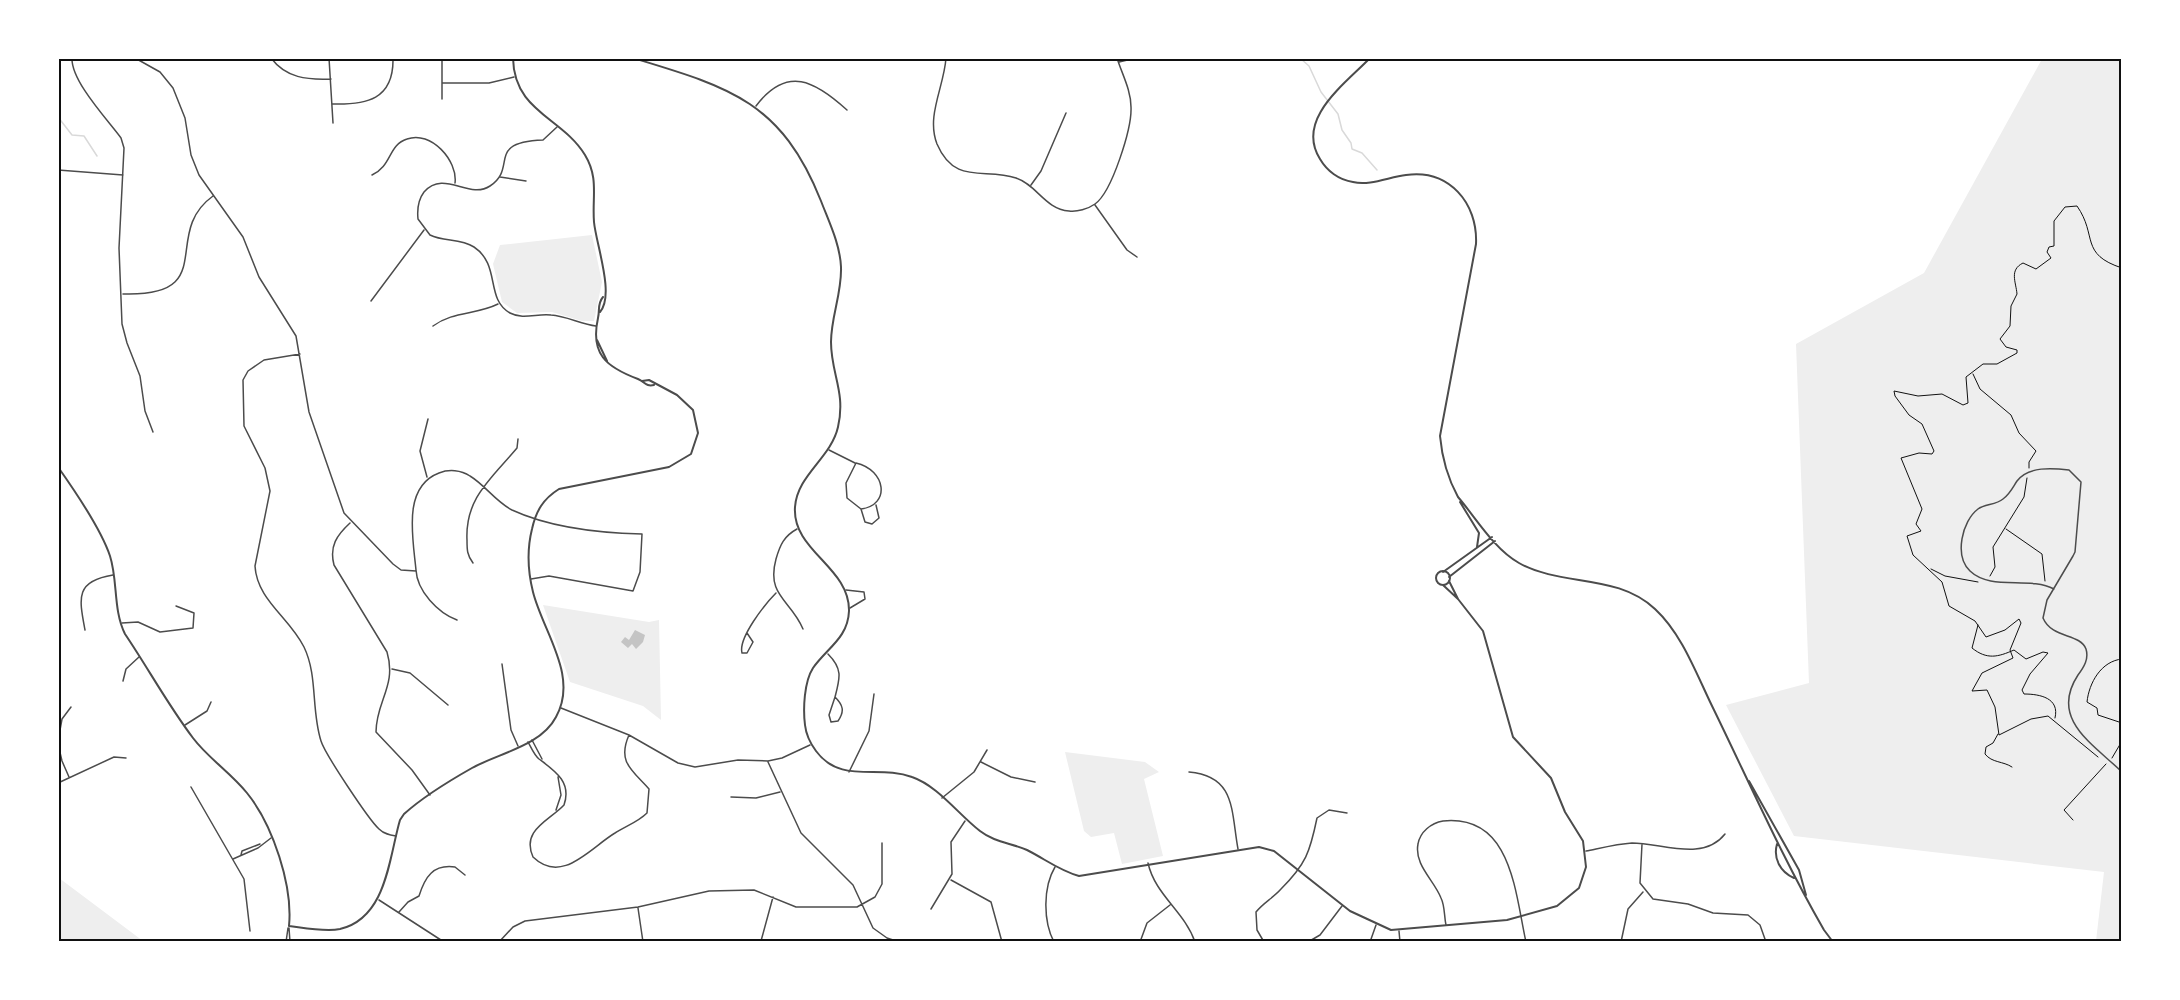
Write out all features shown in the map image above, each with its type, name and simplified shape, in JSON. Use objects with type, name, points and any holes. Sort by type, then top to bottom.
[{"type":"street","points":[[72,58],[72,69],[121,138],[124,148],[119,248],[124,333],[140,376],[145,411],[153,432]]},
{"type":"street","points":[[135,58],[160,72],[173,88],[185,118],[191,155],[199,175],[243,237],[260,277],[296,336],[301,354],[309,412],[344,513],[351,523],[401,570],[416,572]]},
{"type":"street","points":[[271,58],[276,65],[300,78],[331,79]]},
{"type":"street","points":[[329,58],[333,123]]},
{"type":"street","points":[[332,104],[363,103],[381,94],[391,76],[393,58]]},
{"type":"street","points":[[442,58],[442,99]]},
{"type":"street","points":[[289,926],[340,929],[362,919],[377,899],[404,814],[471,769],[532,740],[549,728],[561,708],[564,680],[530,579],[529,548],[535,518],[545,499],[559,489],[669,467],[691,454],[698,433],[693,411],[677,395],[654,385],[647,386],[642,381],[621,372],[598,350],[597,327],[600,312],[598,309],[603,297],[605,279],[594,224],[596,190],[592,169],[576,142],[527,100],[515,76],[513,58]]},
{"type":"street","points":[[633,58],[707,81],[756,106],[781,132],[806,169],[839,252],[840,280],[831,340],[841,401],[837,431],[829,450],[799,491],[795,509],[798,528],[805,542],[845,590],[849,609],[845,629],[814,667],[808,681],[805,725],[811,744],[826,762],[849,772],[884,771],[909,775],[942,798],[966,820],[991,838],[1027,850],[1056,867],[1079,876],[1238,849],[1267,848],[1298,869],[1342,905],[1377,924],[1399,930],[1521,916],[1557,906],[1573,895],[1583,878],[1586,851],[1579,832],[1565,812],[1551,778],[1513,737],[1487,639],[1458,599],[1436,579],[1437,574],[1492,537]]},
{"type":"street","points":[[946,58],[933,127],[936,141],[944,154],[953,164],[969,173],[1011,176],[1030,186],[1048,203],[1061,209],[1074,211],[1094,205],[1111,180],[1131,112],[1130,95],[1118,58]]},
{"type":"street","points":[[1119,63],[1136,58]]},
{"type":"street","points":[[1370,58],[1326,104],[1315,124],[1314,146],[1319,158],[1334,175],[1352,182],[1363,183],[1409,174],[1434,176],[1458,190],[1471,210],[1476,244],[1440,436],[1444,468],[1479,533],[1476,549]]},
{"type":"street","points":[[442,83],[489,83],[515,76]]},
{"type":"street","points":[[756,106],[764,95],[777,86],[801,81],[825,90],[847,110]]},
{"type":"street","points":[[1030,186],[1041,171],[1066,113]]},
{"type":"street","points":[[557,127],[543,140],[525,140],[514,144],[505,155],[499,177],[490,186],[479,190],[455,184],[438,184],[423,193],[417,212],[424,230],[436,238],[465,243],[483,255],[491,270],[499,303],[517,316],[555,315],[597,327]]},
{"type":"street","points":[[372,175],[385,167],[399,143],[413,137],[430,142],[446,154],[455,171],[455,184]]},
{"type":"street","points":[[58,170],[124,175]]},
{"type":"street","points":[[499,177],[526,181]]},
{"type":"street","points":[[123,294],[152,294],[173,285],[183,269],[193,216],[200,205],[213,196]]},
{"type":"street","points":[[1094,205],[1127,250],[1137,257]]},
{"type":"street","points":[[371,301],[424,230]]},
{"type":"street","points":[[433,326],[452,315],[476,313],[499,303]]},
{"type":"street","points":[[301,354],[264,360],[248,371],[243,380],[244,426],[265,468],[270,491],[255,566],[255,577],[263,594],[297,636],[307,654],[319,733],[326,752],[379,829],[396,836]]},
{"type":"street","points":[[427,478],[420,451],[428,419]]},
{"type":"street","points":[[472,563],[468,555],[467,519],[474,500],[517,448],[518,439]]},
{"type":"street","points":[[829,450],[872,469],[878,475],[880,495],[876,504],[879,518],[873,524],[865,522],[861,517],[861,508]]},
{"type":"street","points":[[856,463],[844,491],[853,505],[861,508],[876,504]]},
{"type":"street","points":[[58,468],[106,546],[114,575],[121,624],[184,726],[196,742],[248,794],[261,813],[290,891],[290,942]]},
{"type":"street","points":[[457,620],[448,617],[423,592],[416,572],[413,508],[415,495],[427,478],[454,470],[469,475],[511,509],[535,518],[563,526],[642,534],[640,572],[633,591],[549,576],[530,579]]},
{"type":"street","points":[[2054,589],[2044,584],[1986,580],[1968,569],[1962,556],[1965,526],[1980,507],[2003,500],[2018,479],[2036,470],[2069,470],[2081,482],[2076,547],[2054,589],[2043,610],[2045,622],[2055,632],[2079,641],[2085,647],[2087,656],[2084,667],[2070,690],[2069,715],[2078,730],[2121,772]]},
{"type":"street","points":[[1458,497],[1512,559],[1528,568],[1553,576],[1620,587],[1654,607],[1665,619],[1681,645],[1777,844],[1810,906],[1833,942]]},
{"type":"street","points":[[351,523],[336,539],[332,552],[334,565],[387,652],[391,669],[391,679],[376,732],[430,795]]},
{"type":"street","points":[[798,528],[786,536],[780,547],[773,575],[777,592],[803,629]]},
{"type":"street","points":[[1443,585],[1495,541]]},
{"type":"street","points":[[1443,572],[1449,579],[1458,599]]},
{"type":"street","points":[[85,630],[80,601],[82,592],[92,580],[114,575]]},
{"type":"street","points":[[845,590],[864,592],[865,599],[849,609]]},
{"type":"street","points":[[747,633],[753,642],[747,653],[742,653],[741,645],[747,633],[766,603],[777,592]]},
{"type":"street","points":[[121,624],[138,622],[160,632],[193,627],[194,613],[176,606]]},
{"type":"street","points":[[827,653],[836,663],[841,675],[829,715],[831,722],[838,721],[843,712],[841,703],[835,697]]},
{"type":"street","points":[[123,681],[129,665],[140,656]]},
{"type":"street","points":[[502,663],[512,730],[518,746]]},
{"type":"street","points":[[391,669],[410,673],[448,705]]},
{"type":"street","points":[[849,772],[869,731],[874,694]]},
{"type":"street","points":[[184,726],[207,711],[211,702]]},
{"type":"street","points":[[70,778],[62,761],[58,743],[62,719],[71,706]]},
{"type":"street","points":[[561,708],[629,735],[686,765],[704,766],[738,760],[768,761],[782,758],[811,744]]},
{"type":"street","points":[[532,740],[543,760],[565,783],[564,805],[536,828],[530,842],[533,857],[546,867],[554,868],[571,865],[647,813],[649,789],[625,761],[623,754],[629,735]]},
{"type":"street","points":[[528,742],[538,759],[543,760]]},
{"type":"street","points":[[942,798],[970,776],[987,750]]},
{"type":"street","points":[[58,783],[114,757],[126,758]]},
{"type":"street","points":[[768,761],[801,833],[847,877],[873,928],[887,938],[899,942]]},
{"type":"street","points":[[981,761],[1011,777],[1035,782]]},
{"type":"street","points":[[1189,772],[1213,776],[1224,786],[1238,849]]},
{"type":"street","points":[[1743,772],[1799,870],[1810,906]]},
{"type":"street","points":[[556,811],[561,795],[558,776]]},
{"type":"street","points":[[192,787],[245,883],[250,931]]},
{"type":"street","points":[[731,797],[756,798],[781,792]]},
{"type":"street","points":[[1264,942],[1257,930],[1256,912],[1298,869],[1313,844],[1317,818],[1329,810],[1347,813]]},
{"type":"street","points":[[931,909],[950,879],[953,865],[951,842],[966,820]]},
{"type":"street","points":[[1446,926],[1442,898],[1417,854],[1422,834],[1429,826],[1445,821],[1476,825],[1497,842],[1506,858],[1526,942]]},
{"type":"street","points":[[1586,851],[1642,844],[1700,849],[1720,840],[1725,834]]},
{"type":"street","points":[[232,860],[271,838]]},
{"type":"street","points":[[241,855],[242,851],[255,843],[261,844]]},
{"type":"street","points":[[499,942],[513,927],[525,921],[638,907],[709,891],[754,890],[774,896],[796,908],[849,908],[875,897],[882,884],[882,843]]},
{"type":"street","points":[[1642,844],[1639,873],[1645,891],[1653,899],[1662,902],[1678,902],[1713,913],[1748,915],[1760,925],[1766,942]]},
{"type":"street","points":[[1777,844],[1777,861],[1784,873],[1796,879]]},
{"type":"street","points":[[1148,863],[1154,882],[1191,931],[1195,942]]},
{"type":"street","points":[[399,912],[419,896],[424,879],[436,869],[455,867],[465,874]]},
{"type":"street","points":[[1054,942],[1049,928],[1047,883],[1056,867]]},
{"type":"street","points":[[950,879],[991,902],[1002,942]]},
{"type":"street","points":[[1621,942],[1628,909],[1645,891]]},
{"type":"street","points":[[761,941],[774,896]]},
{"type":"street","points":[[377,899],[444,942]]},
{"type":"street","points":[[1140,942],[1147,922],[1171,904]]},
{"type":"street","points":[[1308,942],[1320,935],[1342,905]]},
{"type":"street","points":[[638,907],[643,942]]},
{"type":"street","points":[[1370,942],[1377,924]]},
{"type":"street","points":[[286,942],[289,926]]},
{"type":"street","points":[[1399,930],[1400,942]]},
{"type":"path","points":[[1981,578],[1975,583],[1965,578],[1945,576],[1934,570],[1926,569],[1913,555],[1906,538],[1921,531],[1916,524],[1922,509],[1901,458],[1919,453],[1932,454],[1934,451],[1922,424],[1909,415],[1895,396],[1894,391],[1918,396],[1942,394],[1963,405],[1968,403],[1966,377],[1983,364],[1997,364],[2016,353],[2017,350],[2006,347],[2000,339],[2010,326],[2011,306],[2018,294],[2013,276],[2018,266],[2023,263],[2036,269],[2051,258],[2047,252],[2049,247],[2054,246],[2054,221],[2065,207],[2077,206],[2084,216],[2093,252],[2101,261],[2121,268]]},
{"type":"path","points":[[1972,372],[1976,384],[2011,415],[2019,434],[2036,451],[2029,462],[2024,497],[1993,547],[1994,572],[1986,580]]},
{"type":"path","points":[[2005,527],[2042,554],[2046,573],[2044,584]]},
{"type":"path","points":[[1930,569],[1942,582],[1949,606],[1975,621],[1986,637],[2005,630],[2019,618],[2021,623],[2013,638],[2009,653]]},
{"type":"path","points":[[1978,624],[1972,648],[1983,656],[2000,656],[2014,650],[2026,659],[2043,652],[2048,653],[2030,674],[2022,690],[2024,694],[2040,695],[2053,702],[2056,710],[2054,720]]},
{"type":"path","points":[[1999,735],[1991,695],[1987,690],[1972,690],[1982,673],[2013,658],[2009,653]]},
{"type":"path","points":[[2121,659],[2101,668],[2087,702],[2097,708],[2098,715],[2121,723]]},
{"type":"path","points":[[2013,767],[1990,759],[1985,754],[1986,747],[1993,743],[1999,735],[2031,719],[2043,716],[2054,720],[2098,757]]},
{"type":"path","points":[[2073,820],[2064,810],[2090,779],[2111,762],[2121,741]]},
{"type":"shaded area","points":[[2042,59],[2121,59],[2121,941],[2096,941],[2104,872],[1794,836],[1726,705],[1809,683],[1796,344],[1924,273]]},
{"type":"shaded area","points":[[592,235],[602,282],[594,321],[582,321],[552,312],[517,313],[502,302],[493,264],[500,245]]},
{"type":"shaded area","points":[[543,605],[649,622],[659,620],[661,720],[643,706],[570,682]]},
{"type":"shaded area","points":[[1065,752],[1145,762],[1159,772],[1144,779],[1163,856],[1122,864],[1114,833],[1091,837],[1084,831]]},
{"type":"shaded area","points":[[59,878],[143,941],[59,941]]},
{"type":"building","points":[[635,630],[645,635],[643,642],[636,649],[632,644],[628,648],[621,642],[625,637],[629,640]]},
{"type":"waterway","points":[[1300,58],[1309,66],[1321,92],[1338,114],[1342,130],[1351,143],[1352,149],[1362,153],[1377,170]]},
{"type":"waterway","points":[[58,117],[72,135],[84,136],[97,156]]}]
